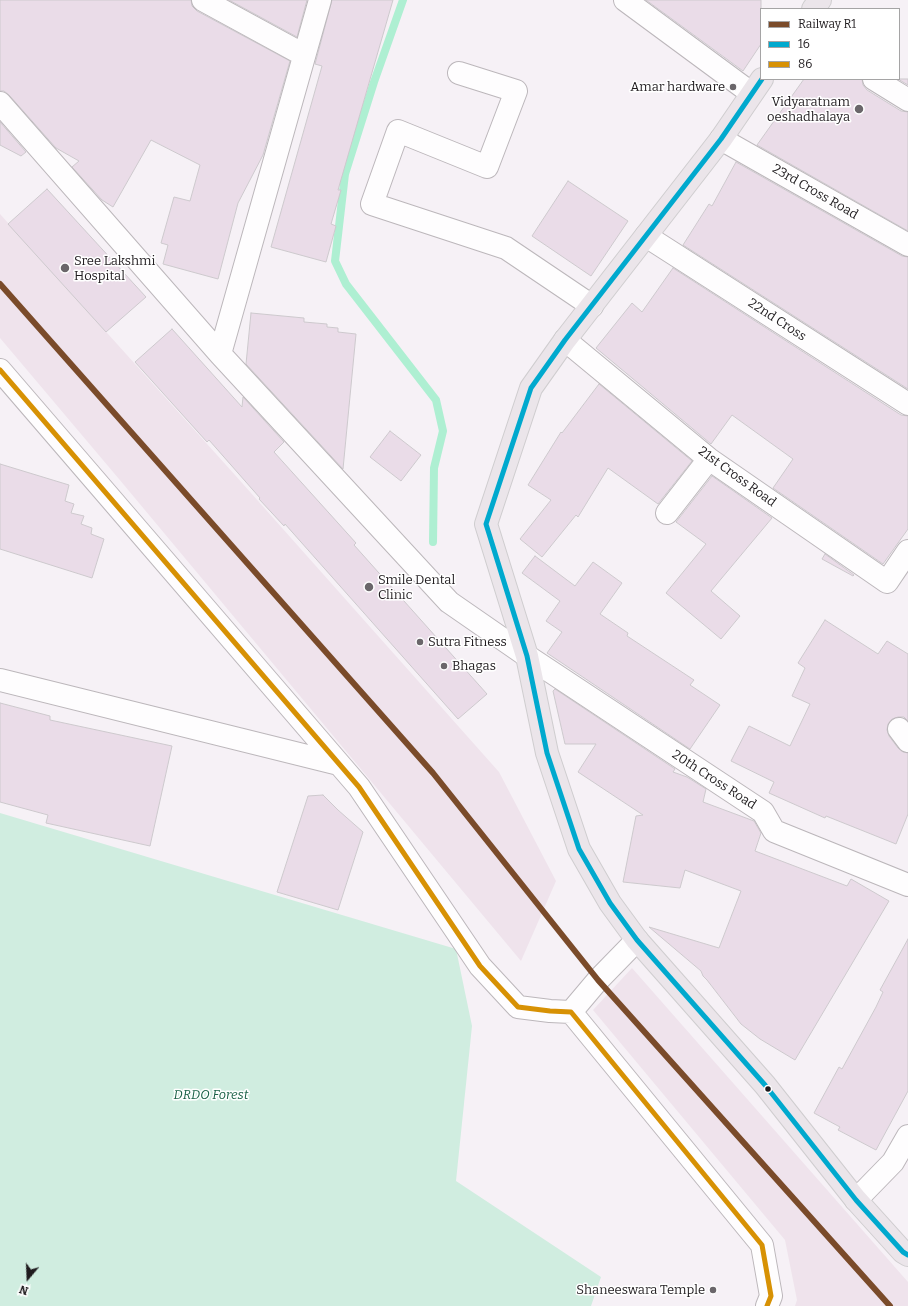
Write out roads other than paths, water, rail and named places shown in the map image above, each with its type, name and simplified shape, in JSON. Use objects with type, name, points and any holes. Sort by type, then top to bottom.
[{"type":"main road","points":[[814,8],[820,0]]},
{"type":"main road","points":[[756,86],[721,139],[565,340],[532,388],[486,524],[527,656],[547,753],[579,849],[610,903],[637,940],[765,1085],[856,1200],[903,1252],[908,1255]]},
{"type":"street","points":[[203,0],[304,55]]},
{"type":"street","points":[[220,354],[320,0]]},
{"type":"street","points":[[625,0],[756,86]]},
{"type":"street","points":[[459,73],[516,91],[487,167],[398,132],[372,204],[506,248],[592,306]]},
{"type":"street","points":[[876,80],[908,100]]},
{"type":"street","name":"20th Cross Road","points":[[0,103],[220,354],[450,602],[527,656],[763,812],[774,831],[908,885]]},
{"type":"street","name":"23rd Cross Road","points":[[721,139],[908,245]]},
{"type":"street","name":"22nd Cross","points":[[646,236],[908,404]]},
{"type":"street","name":"21st Cross Road","points":[[565,340],[708,458],[887,582],[908,551]]},
{"type":"street","points":[[0,370],[359,787],[480,966],[518,1007],[571,1012],[762,1246],[770,1296],[767,1306]]},
{"type":"street","points":[[667,513],[708,458]]},
{"type":"street","points":[[0,680],[339,764]]},
{"type":"street","points":[[571,1012],[598,980],[637,940]]},
{"type":"street","points":[[856,1200],[893,1162],[908,1136]]},
{"type":"waterway","points":[[403,0],[374,82],[345,174],[335,261],[346,284],[436,400],[443,431],[434,468],[433,542]]},
{"type":"rail line","name":"R1","points":[[0,284],[433,773],[598,980],[890,1306]]},
{"type":"place","name":"Amar hardware","points":[[733,87]]},
{"type":"place","name":"Vidyaratnam oeshadhalaya","points":[[859,109]]},
{"type":"place","name":"Sree Lakshmi Hospital","points":[[65,268]]},
{"type":"place","name":"Smile Dental Clinic","points":[[369,587]]},
{"type":"place","name":"Sutra Fitness","points":[[420,642]]},
{"type":"place","name":"Bhagas","points":[[444,666]]},
{"type":"place","name":"Shaneeswara Temple","points":[[713,1290]]},
{"type":"park label","name":"DRDO Forest","points":[[211,1095]]}]
